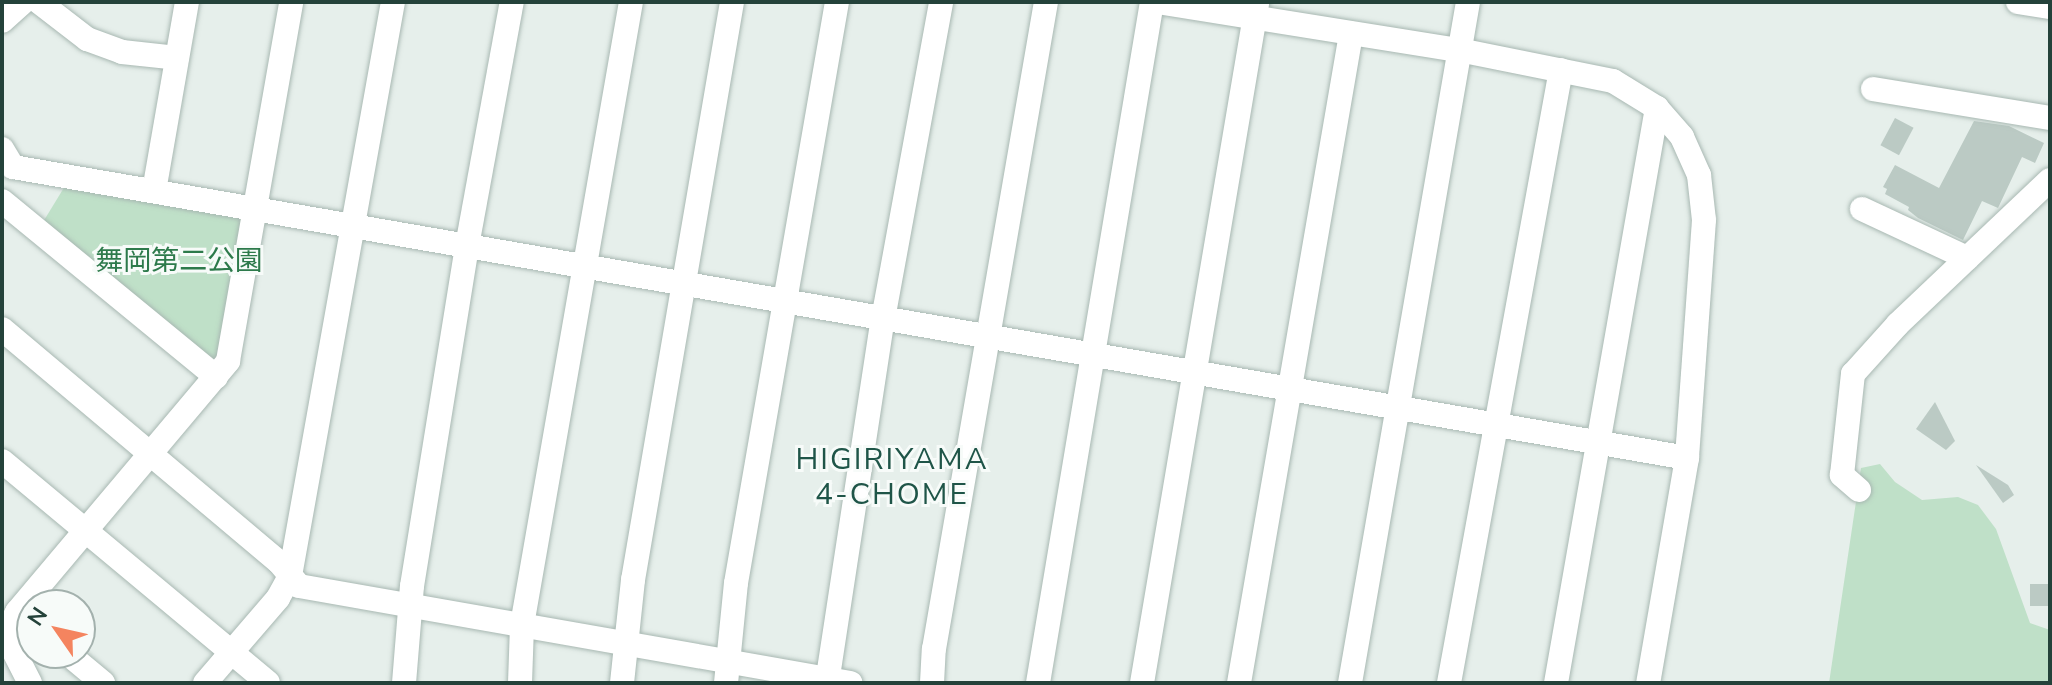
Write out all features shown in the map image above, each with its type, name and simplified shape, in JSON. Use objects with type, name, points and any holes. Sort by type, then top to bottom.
[{"type":"street","points":[[2,21],[23,2]]},
{"type":"street","points":[[39,2],[87,39],[122,52],[177,58]]},
{"type":"street","points":[[154,191],[187,2]]},
{"type":"street","points":[[30,683],[5,634],[13,614],[228,361],[291,2]]},
{"type":"street","points":[[205,683],[278,598],[290,576],[393,2]]},
{"type":"street","points":[[404,683],[410,606],[467,246],[512,2]]},
{"type":"street","points":[[520,683],[522,625],[631,2]]},
{"type":"street","points":[[622,683],[624,643],[732,2]]},
{"type":"street","points":[[726,672],[736,583],[837,2]]},
{"type":"street","points":[[2,329],[279,562],[299,586],[624,643],[726,672],[835,682],[883,319],[941,2]]},
{"type":"street","points":[[932,683],[934,649],[1046,2]]},
{"type":"street","points":[[1038,683],[1152,2]]},
{"type":"street","points":[[1158,2],[1256,10],[1351,34],[1459,50],[1613,81],[1657,108],[1682,137],[1699,175],[1704,220],[1687,458],[1648,683]]},
{"type":"street","points":[[1350,683],[1468,2]]},
{"type":"street","points":[[2018,2],[2050,7]]},
{"type":"street","points":[[1142,683],[1256,10]]},
{"type":"street","points":[[1239,683],[1292,391],[1351,34]]},
{"type":"street","points":[[1449,683],[1561,70]]},
{"type":"street","points":[[1873,89],[2050,118]]},
{"type":"street","points":[[1556,683],[1657,108]]},
{"type":"street","points":[[6,166],[1687,458]]},
{"type":"street","points":[[1859,490],[1842,475],[1853,374],[1967,258],[2050,180]]},
{"type":"street","points":[[2,201],[216,377]]},
{"type":"street","points":[[1862,209],[1967,258]]},
{"type":"street","points":[[2,461],[268,683]]},
{"type":"street","points":[[86,669],[103,683]]},
{"type":"green space","name":"舞岡第二公園","points":[[65,186],[238,215],[243,222],[216,359],[207,359],[43,222]]},
{"type":"green space","points":[[1880,464],[1895,482],[1922,500],[1958,497],[1978,505],[1996,529],[2030,623],[2050,630],[2050,683],[1829,683],[1861,468]]},
{"type":"building","points":[[1895,118],[1914,128],[1899,155],[1880,145]]},
{"type":"building","points":[[1974,121],[2009,126],[2044,143],[2035,163],[2022,157],[1998,208],[1982,201],[1963,240],[1918,218],[1908,210],[1909,207],[1885,194],[1887,189],[1883,187],[1895,165],[1939,188]]},
{"type":"building","points":[[1935,402],[1955,441],[1946,450],[1916,429]]},
{"type":"building","points":[[1976,465],[2008,485],[2014,495],[2003,503]]},
{"type":"building","points":[[2030,584],[2050,584],[2050,606],[2030,606]]},
{"type":"district","name":"HIGIRIYAMA 4-CHOME","points":[[892,477]]}]
